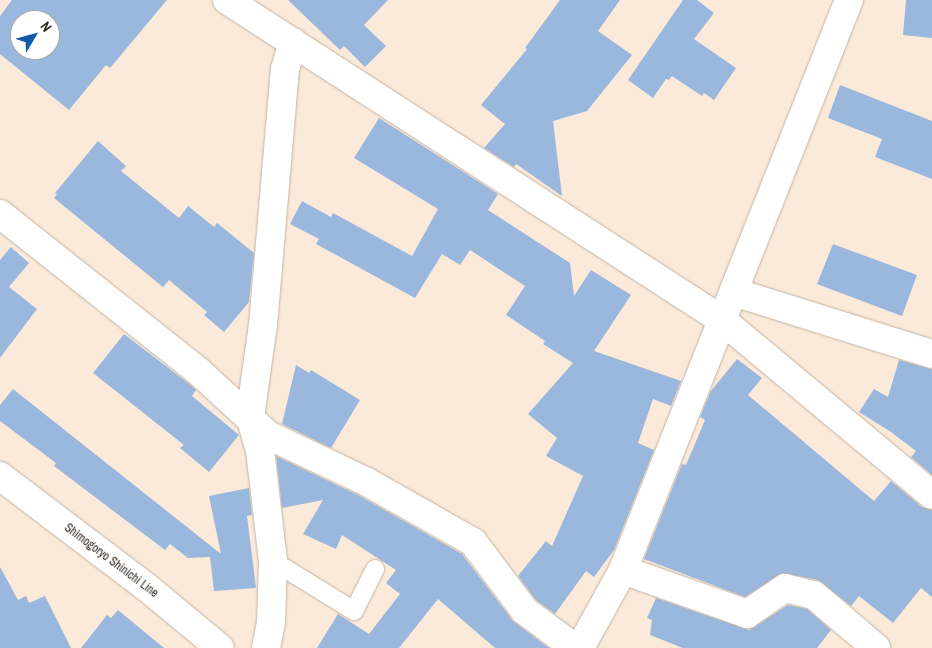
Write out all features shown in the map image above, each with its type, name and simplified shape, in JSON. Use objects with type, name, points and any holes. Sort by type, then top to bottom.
[{"type":"street","points":[[227,0],[722,320],[932,495]]},
{"type":"street","points":[[580,648],[623,570],[849,0]]},
{"type":"street","points":[[266,648],[270,622],[273,561],[260,451],[250,417],[262,325],[285,69],[293,42]]},
{"type":"street","points":[[0,214],[198,371],[268,435],[367,482],[474,542],[525,611],[575,648]]},
{"type":"street","points":[[734,292],[932,354]]},
{"type":"street","name":"Shimogoryo Shinichi Line","points":[[0,476],[145,586],[220,648]]},
{"type":"street","points":[[623,570],[747,614],[786,588],[814,595],[876,648]]},
{"type":"lane","points":[[273,561],[354,610],[375,569]]},
{"type":"building","points":[[12,0],[167,0],[110,68],[106,65],[69,110],[0,54],[0,16]]},
{"type":"building","points":[[288,0],[388,0],[364,25],[386,46],[365,67],[344,46],[340,50]]},
{"type":"building","points":[[560,0],[620,0],[598,31],[632,55],[587,111],[553,121],[562,196],[516,164],[514,167],[484,148],[505,124],[481,105],[527,49],[525,48]]},
{"type":"building","points":[[683,0],[697,0],[714,13],[694,39],[736,68],[714,100],[704,93],[702,96],[672,76],[669,80],[666,79],[653,98],[628,80]]},
{"type":"building","points":[[906,0],[932,0],[932,38],[903,35]]},
{"type":"building","points":[[840,85],[932,121],[932,179],[875,157],[882,139],[828,118]]},
{"type":"building","points":[[379,118],[498,194],[488,210],[570,263],[574,296],[591,270],[631,295],[594,351],[681,381],[671,406],[653,399],[638,443],[654,450],[614,550],[594,577],[586,571],[555,614],[536,600],[518,576],[546,541],[552,546],[583,476],[546,456],[557,438],[528,414],[573,363],[543,344],[545,341],[506,315],[525,286],[470,250],[460,265],[442,254],[415,298],[316,244],[319,239],[290,224],[302,201],[331,217],[333,213],[412,256],[438,209],[354,158]]},
{"type":"building","points":[[98,141],[126,166],[121,171],[179,218],[188,206],[214,227],[217,223],[254,253],[249,302],[224,332],[204,315],[207,312],[169,280],[163,287],[54,198],[57,194],[55,193]]},
{"type":"building","points":[[833,244],[917,275],[902,316],[817,284]]},
{"type":"building","points":[[11,247],[29,263],[9,287],[37,309],[0,358],[0,260]]},
{"type":"building","points":[[124,334],[196,390],[192,396],[239,435],[209,472],[180,448],[184,445],[93,373]]},
{"type":"building","points":[[737,359],[762,378],[748,395],[874,501],[891,481],[922,507],[932,510],[932,597],[921,588],[893,623],[859,596],[851,606],[818,580],[782,573],[745,597],[644,559],[682,464],[686,465],[705,420],[700,417],[711,391]]},
{"type":"building","points":[[899,360],[932,369],[932,475],[911,457],[916,451],[891,432],[859,412],[874,389],[888,397]]},
{"type":"building","points":[[296,365],[309,373],[311,370],[360,400],[331,448],[282,424]]},
{"type":"building","points":[[13,389],[221,554],[209,496],[249,488],[252,515],[247,516],[256,588],[214,591],[210,557],[188,558],[170,544],[165,550],[54,466],[56,463],[0,421],[0,405]]},
{"type":"building","points":[[276,456],[360,496],[462,554],[513,621],[549,648],[495,648],[438,599],[399,648],[317,648],[338,614],[369,634],[400,594],[386,583],[396,570],[342,535],[336,549],[303,534],[323,500],[282,508]]},
{"type":"building","points":[[0,567],[18,600],[26,596],[29,603],[45,596],[71,648],[0,648]]},
{"type":"building","points":[[656,598],[749,630],[788,605],[807,609],[831,630],[817,648],[683,648],[650,635],[652,620],[647,618]]},
{"type":"building","points":[[118,610],[164,648],[81,648],[107,615],[111,618]]}]
